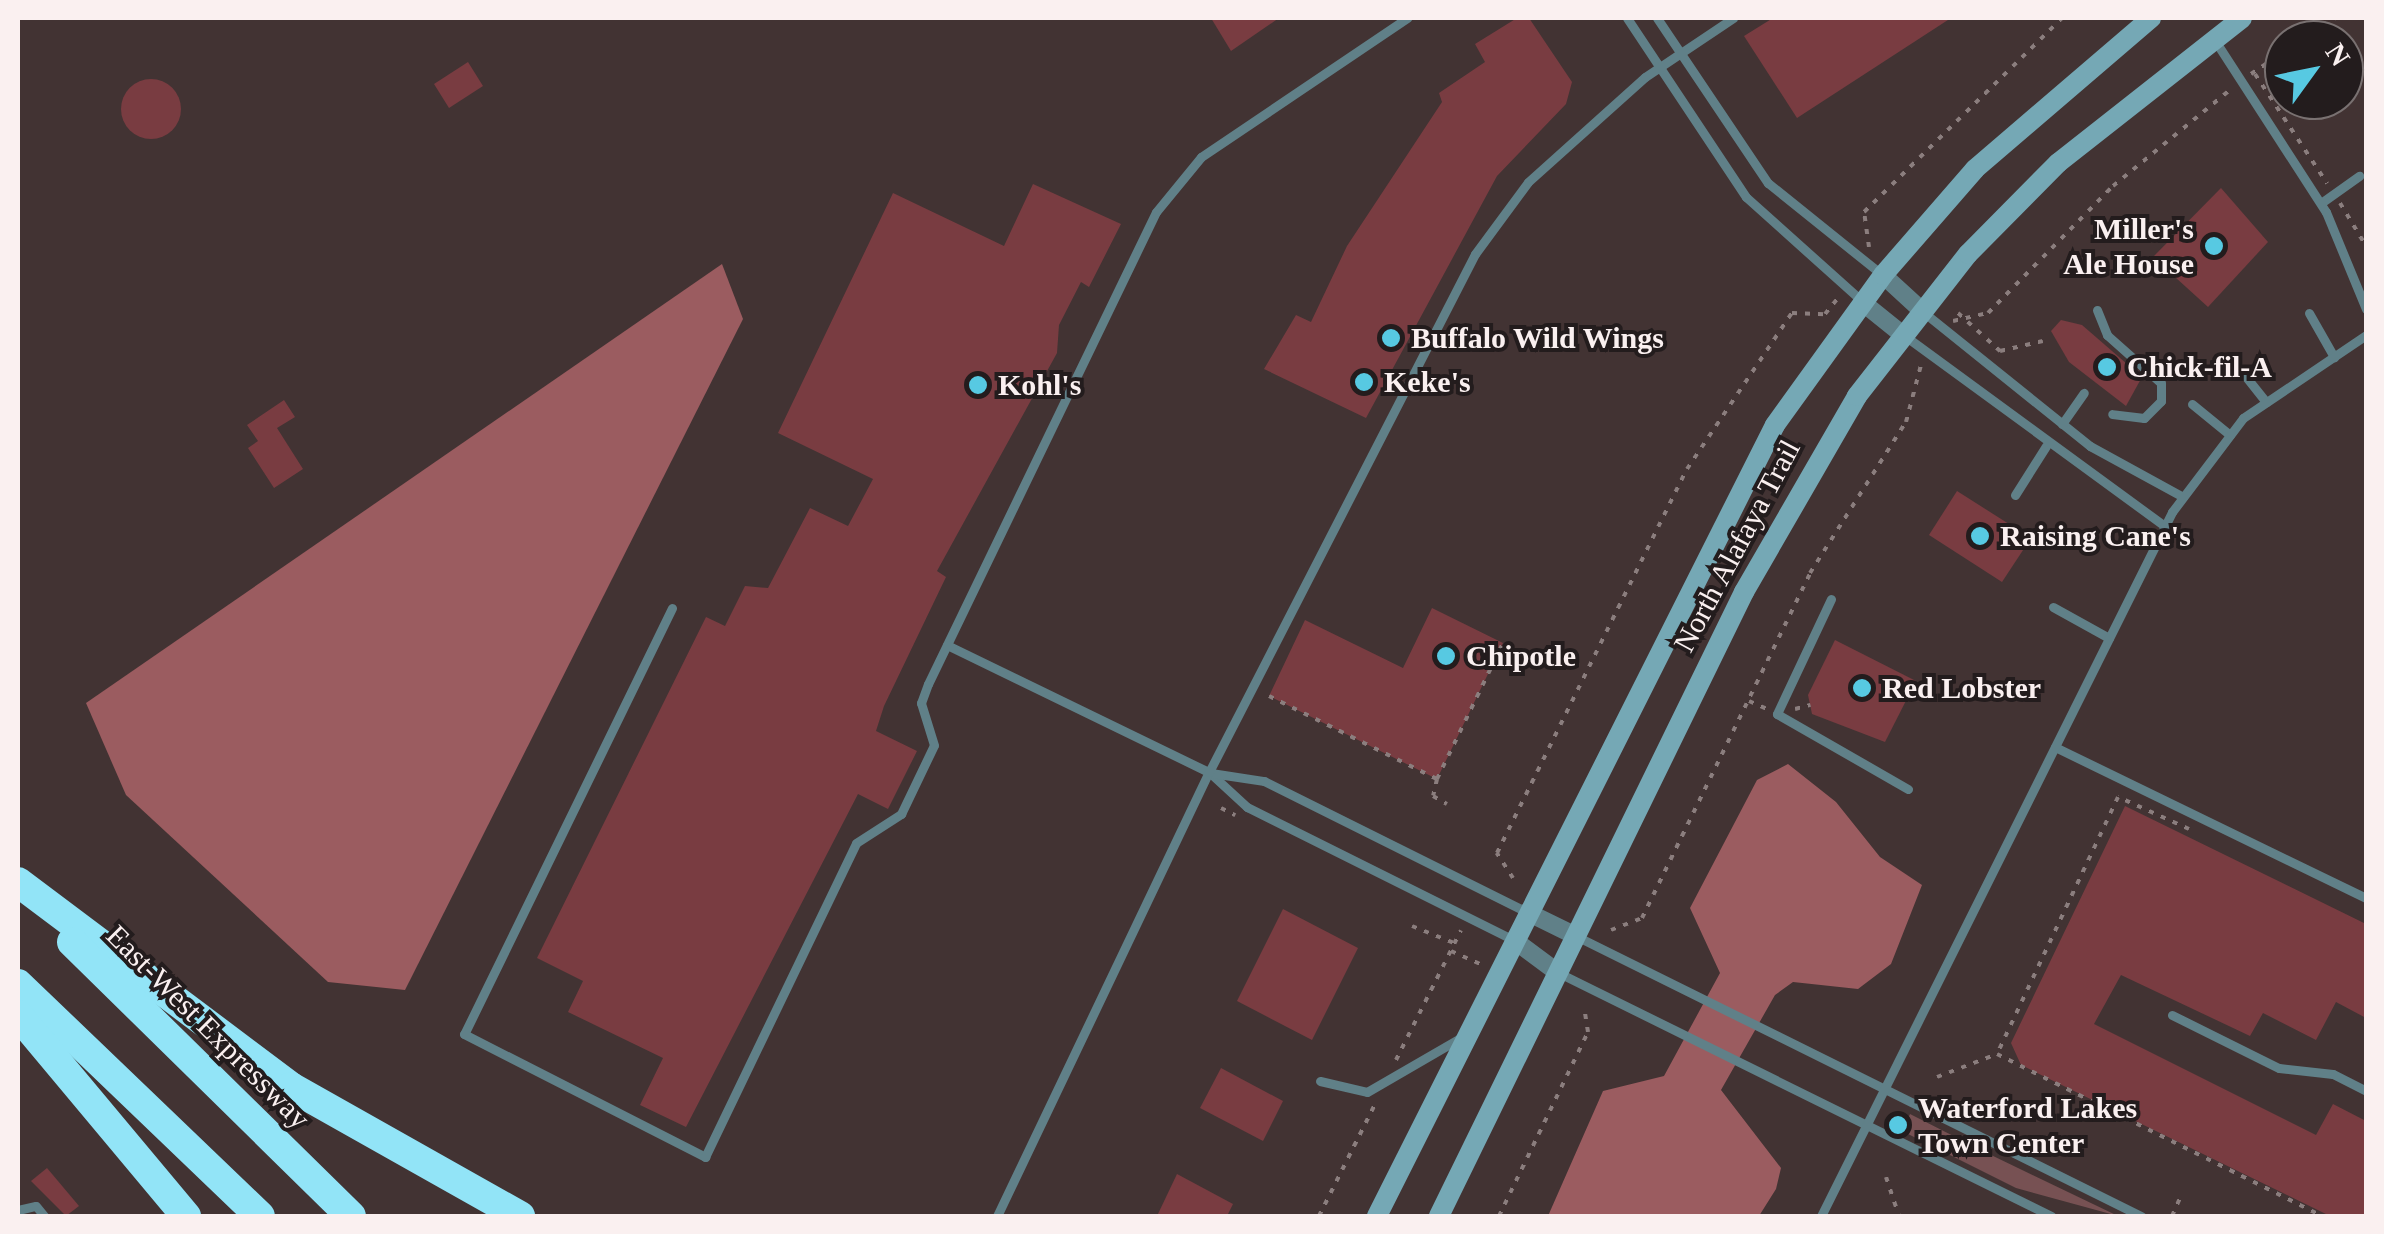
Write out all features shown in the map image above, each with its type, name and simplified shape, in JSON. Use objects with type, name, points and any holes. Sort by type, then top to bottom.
[{"type":"highway","name":"East-West Expressway","points":[[18,884],[351,1216]]},
{"type":"highway","points":[[18,884],[291,1087],[520,1216]]},
{"type":"highway","points":[[18,984],[260,1216]]},
{"type":"highway","points":[[18,1014],[186,1216]]},
{"type":"main road","name":"North Alafaya Trail","points":[[1377,1216],[1737,489],[1854,295],[1883,275],[1975,169],[2151,18]]},
{"type":"main road","name":"North Alafaya Trail","points":[[1438,1216],[1780,520],[1903,334],[2058,163],[2213,37],[2242,18]]},
{"type":"street","points":[[1883,275],[1921,310]]},
{"type":"street","points":[[1854,295],[1903,334]]},
{"type":"street","points":[[1527,912],[1574,935]]},
{"type":"street","points":[[1514,940],[1557,972]]},
{"type":"lane","points":[[672,608],[464,1034],[705,1157],[856,843],[900,814],[934,744],[920,703],[1156,212],[1200,157],[1407,18]]},
{"type":"lane","points":[[1626,18],[1746,197],[1854,295]]},
{"type":"lane","points":[[1657,18],[1768,183],[1883,275]]},
{"type":"lane","points":[[997,1216],[1208,772],[1475,254],[1528,182],[1660,67],[1733,18]]},
{"type":"lane","points":[[2213,37],[2320,202],[2366,310]]},
{"type":"lane","points":[[2320,202],[2358,176]]},
{"type":"lane","points":[[1921,310],[2062,424],[2183,497]]},
{"type":"lane","points":[[2097,310],[2106,334],[2162,383],[2161,401],[2144,418],[2112,414]]},
{"type":"lane","points":[[2308,313],[2334,356]]},
{"type":"lane","points":[[1903,334],[2046,446],[2165,526]]},
{"type":"lane","points":[[1821,1216],[1881,1088],[2165,526],[2230,435],[2266,402],[2366,335]]},
{"type":"lane","points":[[2235,363],[2266,402]]},
{"type":"lane","points":[[2062,424],[2084,393]]},
{"type":"lane","points":[[2192,404],[2230,435]]},
{"type":"lane","points":[[2015,496],[2046,446]]},
{"type":"lane","points":[[1831,600],[1776,714],[1908,789]]},
{"type":"lane","points":[[2053,606],[2109,638]]},
{"type":"lane","points":[[946,644],[1208,772],[1247,808],[1514,940]]},
{"type":"lane","points":[[2055,746],[2366,898]]},
{"type":"lane","points":[[1208,772],[1264,781],[1527,912]]},
{"type":"lane","points":[[1574,935],[2141,1216]]},
{"type":"lane","points":[[1557,972],[2050,1216]]},
{"type":"lane","points":[[2172,1015],[2279,1068],[2332,1074],[2366,1091]]},
{"type":"lane","points":[[1320,1081],[1368,1092],[1466,1034]]},
{"type":"lane","points":[[21,1208],[44,1216]]},
{"type":"path","points":[[1862,261],[1874,239],[1864,212],[2062,18]]},
{"type":"path","points":[[1958,313],[1988,313],[2113,186],[2264,65]]},
{"type":"path","points":[[2254,72],[2366,246]]},
{"type":"path","points":[[1513,878],[1497,853],[1688,469],[1792,313],[1825,314],[1854,295]]},
{"type":"path","points":[[1946,331],[1958,313]]},
{"type":"path","points":[[1958,313],[2000,351],[2043,341]]},
{"type":"path","points":[[1610,930],[1642,918],[1810,573],[1906,422],[1916,400],[1911,380],[1929,355]]},
{"type":"path","points":[[1447,804],[1433,796],[1437,778],[1503,643]]},
{"type":"path","points":[[1268,696],[1437,778]]},
{"type":"path","points":[[1936,1077],[1997,1054],[2118,796],[2207,837]]},
{"type":"path","points":[[1221,808],[1238,817]]},
{"type":"path","points":[[1319,1216],[1462,929],[1444,920]]},
{"type":"path","points":[[1412,926],[1454,943]]},
{"type":"path","points":[[1450,950],[1483,965]]},
{"type":"path","points":[[1500,1216],[1588,1032],[1584,1008]]},
{"type":"path","points":[[1997,1054],[2322,1216]]},
{"type":"path","points":[[1886,1177],[1899,1216]]},
{"type":"path","points":[[2172,1216],[2180,1198]]},
{"type":"shaded area","points":[[722,264],[743,319],[405,990],[328,982],[126,795],[86,703]]},
{"type":"shaded area","points":[[1788,764],[1836,802],[1880,857],[1922,885],[1891,964],[1858,989],[1793,982],[1775,995],[1721,1090],[1781,1168],[1776,1189],[1759,1216],[1548,1216],[1603,1091],[1664,1076],[1720,973],[1690,908],[1757,780]]},
{"type":"shaded area","points":[[1910,1114],[2118,1216],[2016,1188],[1902,1131]]},
{"type":"building","points":[[1211,18],[1279,18],[1231,51]]},
{"type":"building","points":[[1517,18],[1529,18],[1572,82],[1566,104],[1497,176],[1366,418],[1264,369],[1296,315],[1311,322],[1347,246],[1442,102],[1439,93],[1485,62],[1475,44]]},
{"type":"building","points":[[1773,18],[1951,18],[1797,118],[1744,36]]},
{"type":"building","points":[[468,62],[483,86],[449,108],[434,84]]},
{"type":"building","points":[[151,79],[172,88],[181,109],[172,130],[151,139],[130,130],[121,109],[130,88]]},
{"type":"building","points":[[1033,184],[1121,224],[1089,287],[1081,282],[1059,325],[1057,353],[937,571],[946,577],[884,706],[876,731],[917,751],[888,809],[858,794],[686,1127],[640,1105],[663,1058],[568,1012],[583,981],[537,958],[706,617],[725,626],[745,586],[768,588],[810,508],[848,526],[873,479],[778,433],[893,193],[1004,246]]},
{"type":"building","name":"Miller's Ale House","points":[[2221,188],[2268,242],[2208,307],[2153,257]]},
{"type":"building","name":"Chick-fil-A","points":[[2061,320],[2082,325],[2142,377],[2126,406],[2069,362],[2051,331]]},
{"type":"building","points":[[284,400],[295,417],[277,428],[303,469],[274,488],[248,448],[258,441],[247,425]]},
{"type":"building","name":"Raising Cane's","points":[[1957,491],[2031,538],[2002,582],[1929,535]]},
{"type":"building","points":[[1432,608],[1503,643],[1437,779],[1269,696],[1305,620],[1403,668]]},
{"type":"building","name":"Red Lobster","points":[[1835,640],[1916,681],[1885,742],[1812,714],[1808,695]]},
{"type":"building","points":[[2125,806],[2366,924],[2366,1018],[2336,1002],[2316,1040],[2263,1013],[2250,1036],[2121,975],[2094,1024],[2316,1135],[2333,1104],[2366,1121],[2366,1216],[2330,1216],[2021,1065],[2011,1043]]},
{"type":"building","points":[[1283,909],[1358,948],[1312,1040],[1237,1001]]},
{"type":"building","points":[[1221,1068],[1283,1101],[1263,1141],[1200,1108]]},
{"type":"building","points":[[47,1168],[79,1206],[66,1216],[31,1181]]},
{"type":"building","points":[[1177,1174],[1233,1204],[1227,1216],[1157,1216]]},
{"type":"place","name":"Miller's Ale House","points":[[2214,246]]},
{"type":"place","name":"Buffalo Wild Wings","points":[[1391,338]]},
{"type":"place","name":"Chick-fil-A","points":[[2107,367]]},
{"type":"place","name":"Keke's","points":[[1364,382]]},
{"type":"place","name":"Kohl's","points":[[978,385]]},
{"type":"place","name":"Raising Cane's","points":[[1980,536]]},
{"type":"place","name":"Chipotle","points":[[1446,656]]},
{"type":"place","name":"Red Lobster","points":[[1862,688]]},
{"type":"place","name":"Waterford Lakes Town Center","points":[[1898,1125]]}]
